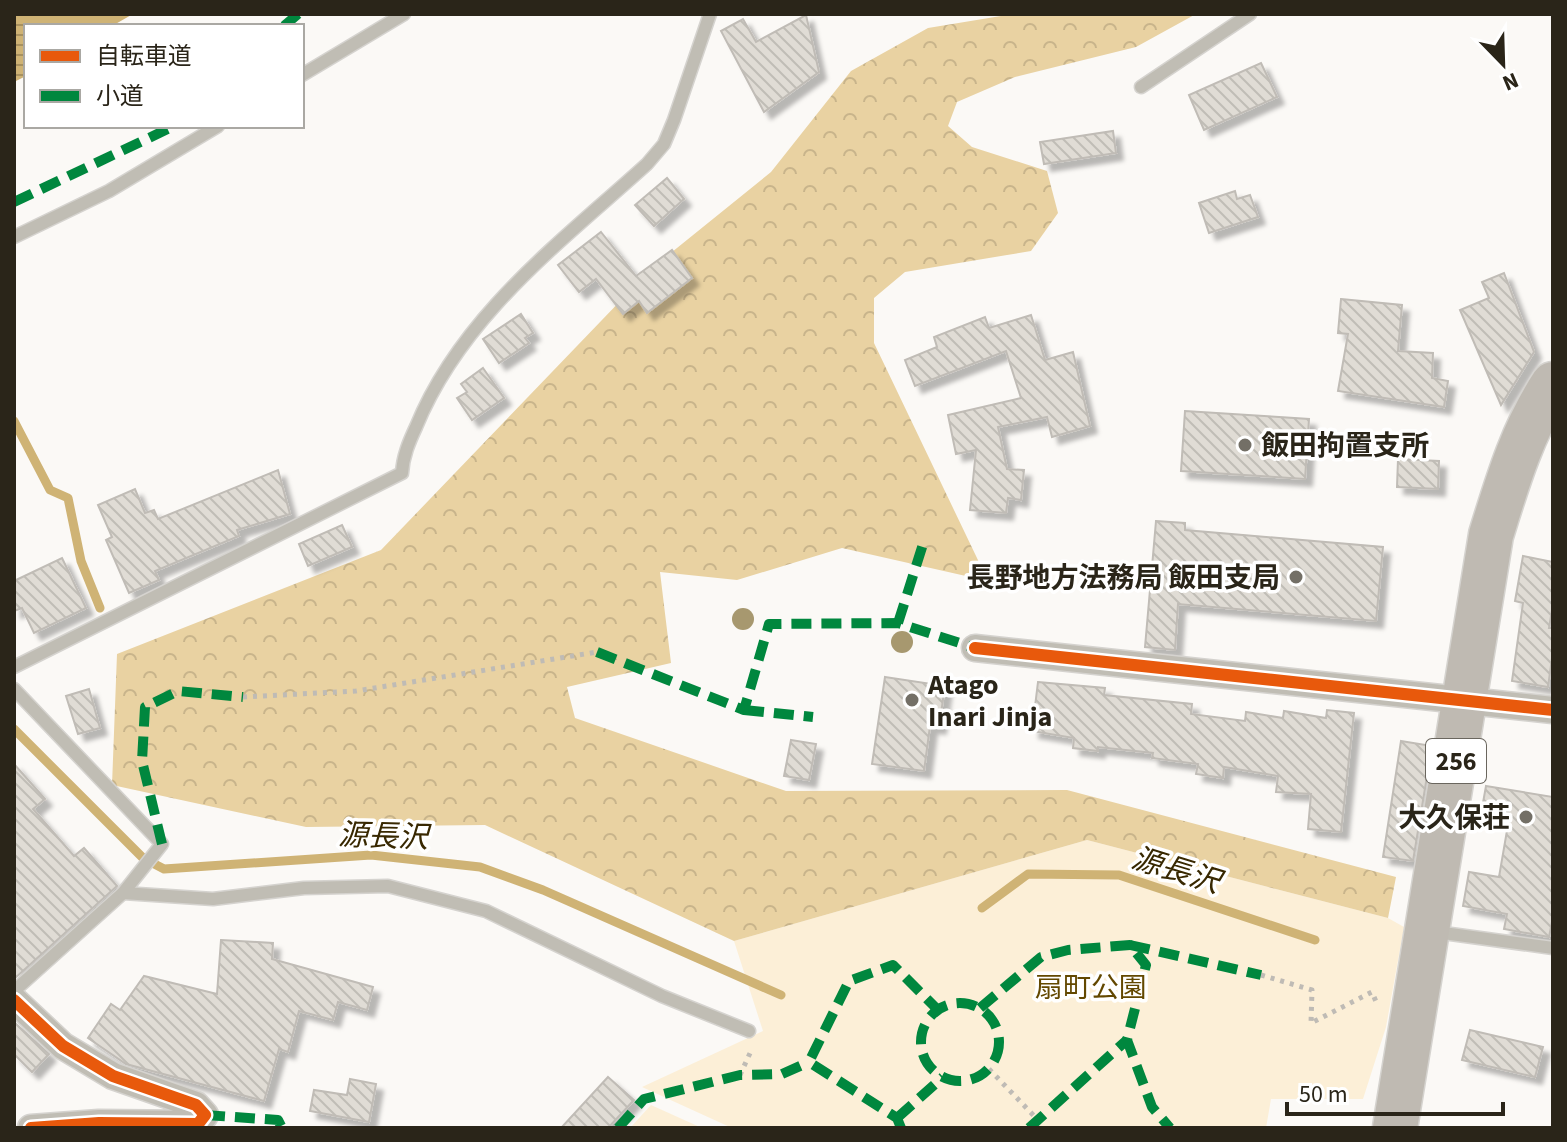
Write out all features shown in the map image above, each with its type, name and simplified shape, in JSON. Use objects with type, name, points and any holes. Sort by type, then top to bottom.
[{"type":"highway","name":"256","points":[[1395,1128],[1491,535],[1511,469],[1547,393]]},
{"type":"street","points":[[975,648],[1553,710]]},
{"type":"street","points":[[14,1000],[63,1046],[113,1076],[196,1105],[205,1115],[198,1124],[183,1126],[99,1123],[31,1128]]},
{"type":"lane","points":[[304,74],[404,14]]},
{"type":"lane","points":[[14,667],[402,473],[403,458],[426,403],[455,355],[498,301],[647,164],[664,144],[710,14]]},
{"type":"lane","points":[[1141,87],[1250,14]]},
{"type":"lane","points":[[14,237],[109,191],[215,128]]},
{"type":"lane","points":[[14,689],[161,846],[123,893],[14,991]]},
{"type":"lane","points":[[123,893],[213,899],[304,888],[388,886],[486,911],[662,996],[749,1031]]},
{"type":"lane","points":[[1428,932],[1553,948]]},
{"type":"path","points":[[243,697],[356,691],[597,652]]},
{"type":"path","points":[[1261,975],[1312,990],[1311,1023],[1372,992],[1381,1015]]},
{"type":"path","points":[[989,1069],[1038,1120]]},
{"type":"green space","points":[[1013,14],[1196,14],[1136,47],[1015,77],[957,102],[948,126],[972,147],[1047,171],[1058,213],[1031,251],[905,272],[874,298],[874,343],[988,581],[842,548],[737,580],[660,572],[671,663],[567,687],[575,718],[786,791],[1067,790],[1396,877],[1388,918],[1087,840],[734,941],[485,825],[306,827],[112,785],[117,654],[381,550],[651,269],[771,172],[851,71],[928,28]]},
{"type":"green space","name":"扇町公園","points":[[1087,840],[1388,918],[1404,927],[1386,1027],[1363,1099],[1271,1099],[1266,1128],[732,1128],[642,1087],[763,1031],[734,941]]},
{"type":"green space","points":[[651,1105],[702,1128],[630,1128]]},
{"type":"shaded area","points":[[14,14],[133,14],[116,24],[24,24],[24,77],[14,82]]},
{"type":"building","points":[[806,15],[819,72],[764,112],[721,31],[743,19],[756,42]]},
{"type":"building","points":[[1261,63],[1277,97],[1204,130],[1189,95]]},
{"type":"building","points":[[1113,131],[1116,153],[1044,164],[1040,142]]},
{"type":"building","points":[[667,178],[684,199],[654,226],[635,205]]},
{"type":"building","points":[[1235,191],[1237,199],[1250,195],[1258,217],[1209,233],[1199,203]]},
{"type":"building","points":[[601,232],[636,276],[672,250],[692,278],[647,313],[639,301],[623,314],[596,279],[579,292],[558,265]]},
{"type":"building","points":[[1504,273],[1534,352],[1501,405],[1460,310],[1489,298],[1482,282]]},
{"type":"building","points":[[1341,299],[1402,305],[1398,351],[1433,353],[1432,378],[1448,381],[1444,407],[1338,391],[1348,334],[1338,333]]},
{"type":"building","points":[[521,314],[533,333],[525,338],[529,343],[499,363],[483,339]]},
{"type":"building","points":[[1031,315],[1045,360],[1073,352],[1090,426],[1052,437],[1047,417],[998,427],[1007,469],[1024,470],[1021,500],[1008,498],[1006,513],[970,510],[976,450],[956,454],[948,415],[1021,398],[1006,351],[915,386],[905,360],[937,347],[934,337],[985,317],[989,328]]},
{"type":"building","points":[[483,368],[504,398],[472,420],[457,398],[467,392],[461,384]]},
{"type":"building","name":"飯田拘置支所","points":[[1185,411],[1309,419],[1305,479],[1181,471]]},
{"type":"building","points":[[1398,459],[1439,461],[1438,489],[1397,487]]},
{"type":"building","points":[[278,470],[290,514],[237,530],[239,536],[155,571],[159,580],[129,593],[106,540],[112,537],[98,505],[135,489],[145,513],[154,510],[158,519]]},
{"type":"building","name":"長野地方法務局 飯田支局","points":[[1156,521],[1185,523],[1185,530],[1383,547],[1376,621],[1178,604],[1175,650],[1145,647]]},
{"type":"building","points":[[342,525],[352,547],[308,566],[299,544]]},
{"type":"building","points":[[1523,556],[1553,562],[1553,604],[1549,628],[1553,628],[1553,651],[1548,687],[1512,681],[1523,603],[1515,601]]},
{"type":"building","points":[[62,558],[86,608],[34,633],[22,608],[14,611],[14,581]]},
{"type":"building","points":[[885,677],[945,686],[939,727],[930,726],[924,771],[872,764]]},
{"type":"building","points":[[1038,682],[1105,688],[1104,695],[1192,704],[1191,714],[1245,721],[1246,712],[1283,718],[1284,711],[1326,718],[1327,710],[1354,713],[1341,832],[1308,829],[1311,794],[1276,792],[1278,776],[1224,767],[1223,778],[1196,774],[1198,764],[1152,758],[1153,753],[1098,747],[1098,751],[1073,748],[1074,738],[1032,731]]},
{"type":"building","points":[[89,689],[100,728],[78,734],[66,696]]},
{"type":"building","points":[[791,740],[816,744],[809,780],[784,776]]},
{"type":"building","points":[[1401,741],[1432,746],[1413,861],[1383,857]]},
{"type":"building","points":[[14,764],[45,799],[33,809],[74,856],[84,848],[117,886],[14,979]]},
{"type":"building","points":[[1486,786],[1553,797],[1553,917],[1549,937],[1504,929],[1507,914],[1463,906],[1469,872],[1499,877],[1509,819],[1481,814]]},
{"type":"building","points":[[221,940],[273,943],[272,959],[373,987],[367,1010],[338,1002],[333,1020],[299,1011],[288,1052],[279,1049],[264,1101],[126,1064],[88,1038],[111,1004],[120,1010],[144,976],[217,994]]},
{"type":"building","points":[[14,1022],[49,1054],[32,1072],[14,1054]]},
{"type":"building","points":[[1470,1030],[1543,1047],[1535,1077],[1462,1060]]},
{"type":"building","points":[[608,1077],[634,1100],[608,1128],[561,1128]]},
{"type":"building","points":[[350,1079],[376,1084],[369,1122],[310,1111],[314,1090],[347,1095]]},
{"type":"waterway","points":[[14,421],[50,490],[68,498],[81,561],[100,608]]},
{"type":"waterway","name":"源長沢","points":[[14,729],[143,858],[164,869],[371,855],[480,867],[543,890],[781,995]]},
{"type":"waterway","name":"源長沢","points":[[982,908],[1028,874],[1119,875],[1315,940]]},
{"type":"marked path","points":[[286,24],[298,14]]},
{"type":"marked path","points":[[14,202],[170,128]]},
{"type":"marked path","points":[[898,623],[924,541]]},
{"type":"marked path","points":[[597,652],[744,710],[769,624],[898,623],[975,648]]},
{"type":"marked path","points":[[162,844],[142,761],[145,707],[178,691],[243,697]]},
{"type":"marked path","points":[[744,710],[813,717]]},
{"type":"marked path","points":[[1130,945],[1261,975]]},
{"type":"marked path","points":[[980,1008],[1041,957],[1068,950],[1130,945],[1146,965],[1127,1040],[1152,1107],[1170,1128]]},
{"type":"marked path","points":[[901,1128],[897,1118],[809,1062],[849,981],[893,965],[938,1010]]},
{"type":"marked path","points":[[960,1003],[975,1006],[992,1020],[999,1042],[996,1057],[982,1074],[960,1081],[945,1078],[928,1064],[921,1042],[924,1027],[938,1010],[960,1003]]},
{"type":"marked path","points":[[1029,1128],[1127,1040]]},
{"type":"marked path","points":[[618,1128],[644,1099],[740,1075],[782,1074],[809,1062]]},
{"type":"marked path","points":[[897,1118],[943,1077]]},
{"type":"marked path","points":[[205,1115],[278,1120],[282,1128]]},
{"type":"cycle path","points":[[975,648],[1553,710]]},
{"type":"cycle path","points":[[14,1000],[63,1046],[113,1076],[196,1105],[205,1115],[198,1124],[99,1123],[31,1128]]},
{"type":"place","name":"飯田拘置支所","points":[[1245,445]]},
{"type":"place","name":"長野地方法務局 飯田支局","points":[[1296,577]]},
{"type":"place","name":"Atago Inari Jinja","points":[[912,700]]},
{"type":"place","name":"大久保荘","points":[[1526,817]]}]
